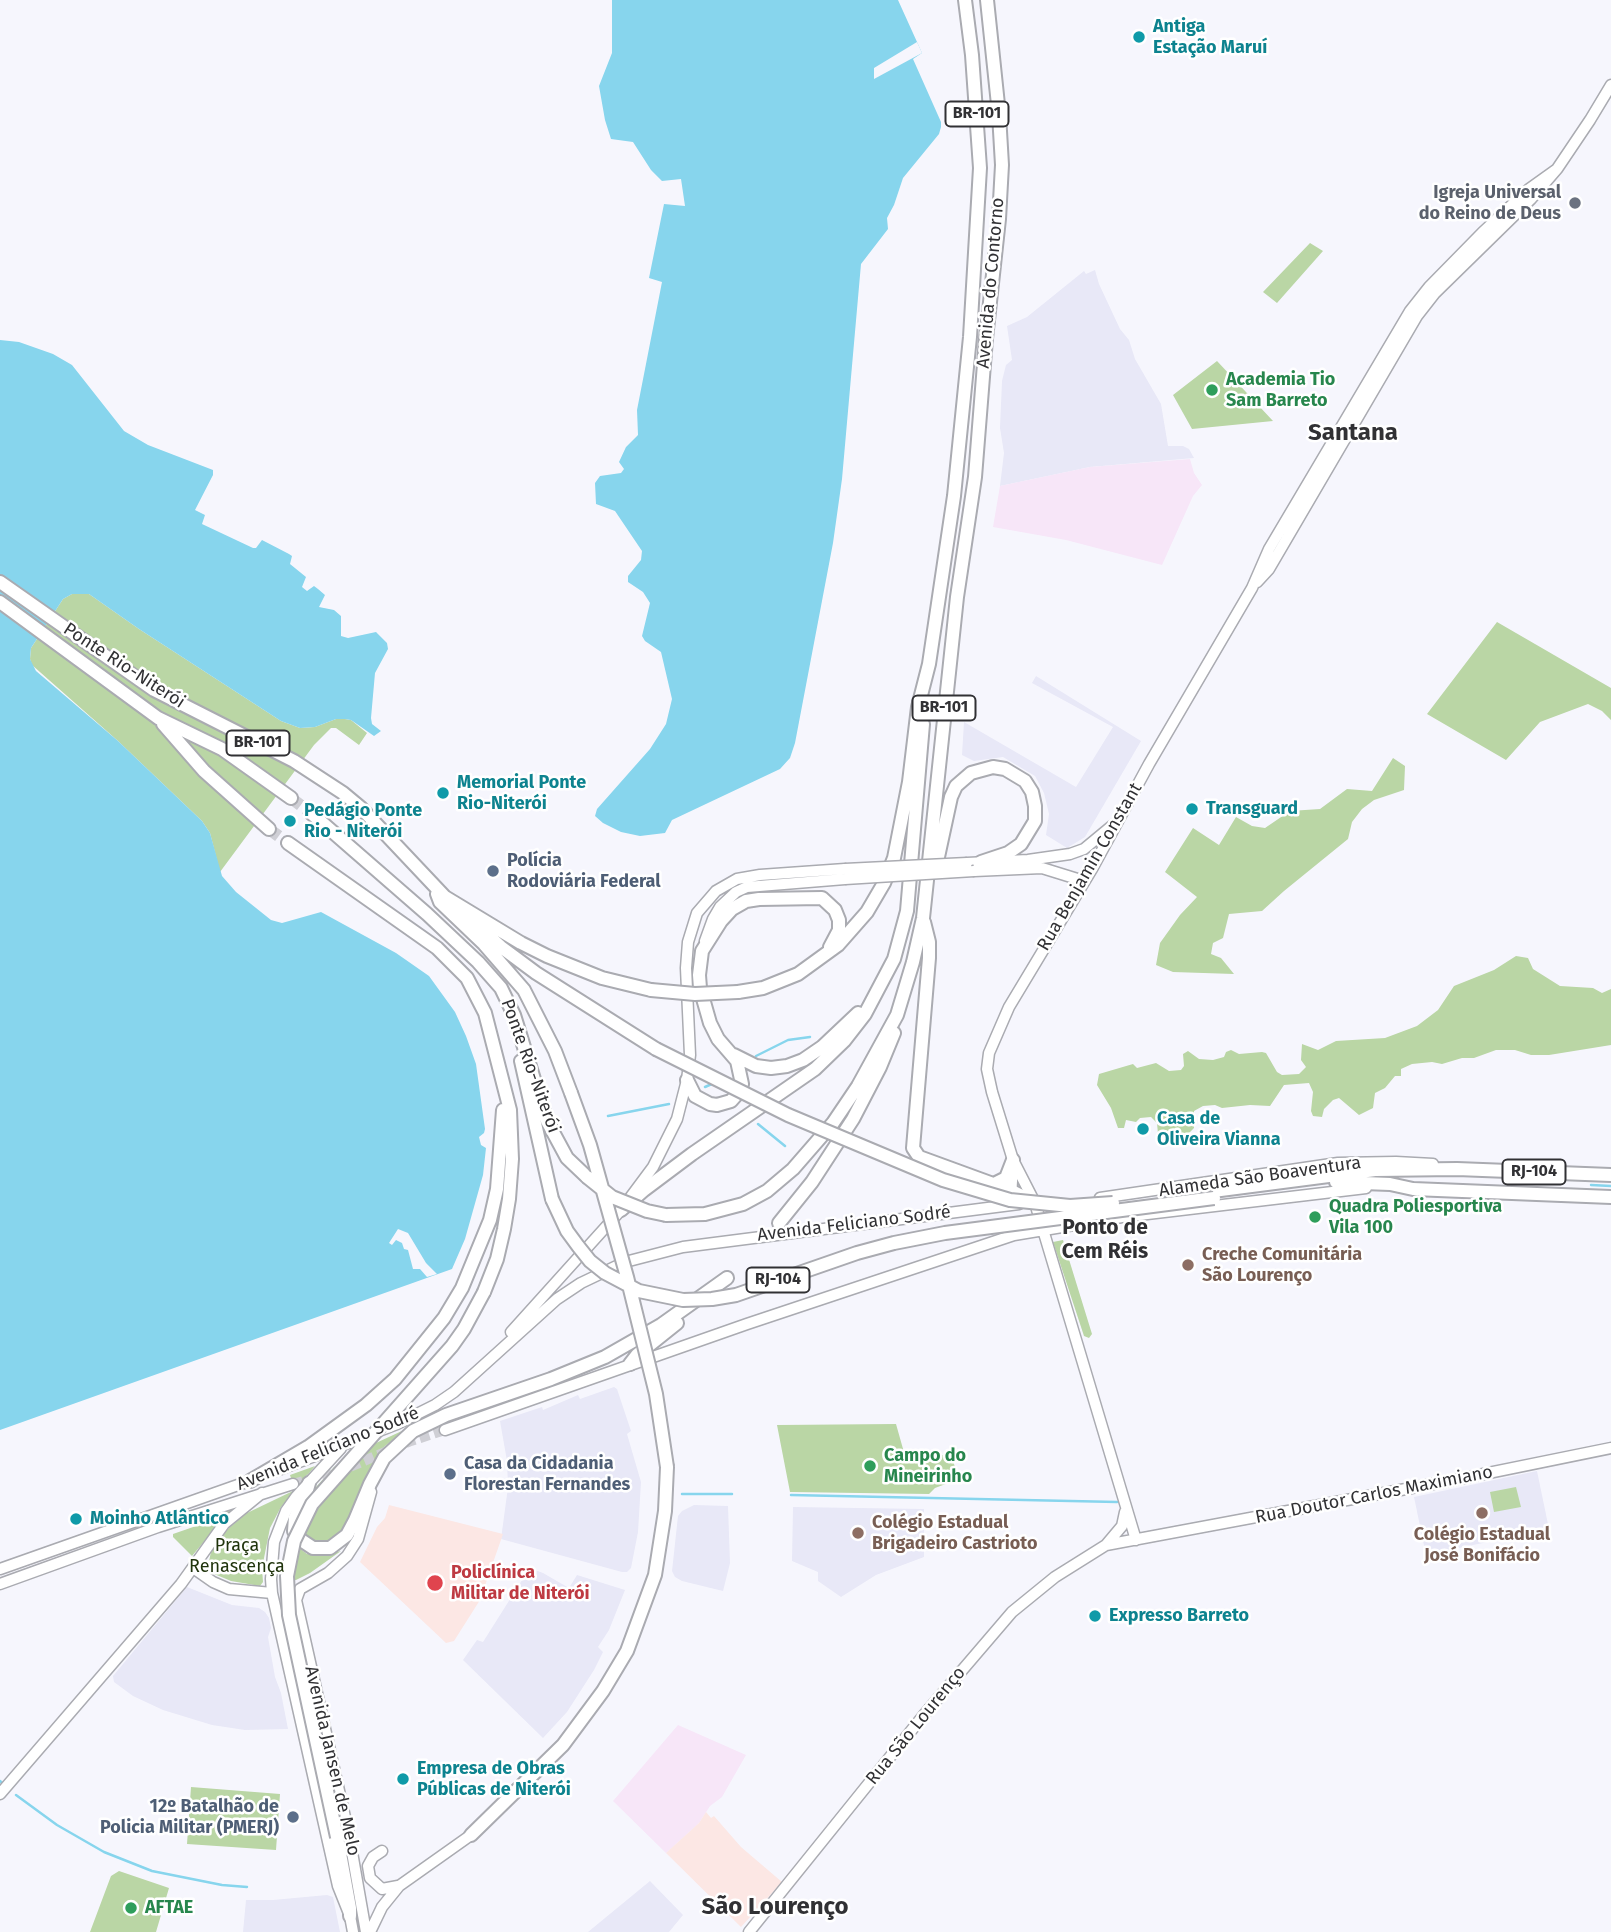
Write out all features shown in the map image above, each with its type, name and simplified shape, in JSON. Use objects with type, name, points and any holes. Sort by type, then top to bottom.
[{"type":"highway","name":"Avenida do Contorno","points":[[929,664],[954,496],[970,337],[980,168],[965,0]]},
{"type":"highway","name":"Avenida do Contorno","points":[[926,889],[937,770],[975,477],[999,219],[1002,165],[987,0]]},
{"type":"highway","name":"Ponte Rio-Niterói","points":[[0,582],[154,690],[294,761],[335,787],[361,808],[445,897],[547,957],[602,978],[651,990],[695,994],[738,992],[778,983],[798,974],[818,961],[853,930],[867,912],[884,883],[894,858],[909,782],[918,707],[929,664]]},
{"type":"highway","name":"Ponte Rio-Niterói","points":[[0,602],[158,718],[222,749],[291,798]]},
{"type":"highway","points":[[621,1210],[692,1154],[815,1069],[844,1041],[876,996],[894,959],[907,911],[929,664]]},
{"type":"highway","name":"Ponte Rio-Niterói","points":[[158,718],[204,771],[269,829]]},
{"type":"highway","points":[[926,889],[938,857],[951,797],[956,786],[971,773],[993,767],[1005,769],[1025,781],[1032,792],[1035,821],[1021,844],[1008,853],[974,865]]},
{"type":"highway","name":"Ponte Rio-Niterói","points":[[311,813],[427,914],[493,978],[508,998],[547,1121],[568,1158],[612,1197],[647,1211],[666,1215],[705,1214],[743,1204],[767,1191],[793,1169],[833,1123],[858,1086],[897,1015]]},
{"type":"highway","name":"Ponte Rio-Niterói","points":[[288,843],[453,961],[467,978],[485,1013],[497,1052],[503,1085]]},
{"type":"highway","points":[[434,888],[440,902],[484,944],[524,990],[555,1051],[590,1145],[627,1277],[662,1420],[667,1466],[665,1511],[654,1575],[627,1651],[569,1738],[471,1835]]},
{"type":"highway","name":"BR-101","points":[[897,1015],[914,962],[926,889]]},
{"type":"highway","points":[[445,897],[501,947],[536,973],[656,1049],[739,1092],[835,1136],[943,1180],[1010,1200],[1070,1206],[1214,1194],[1375,1170],[1457,1169]]},
{"type":"highway","points":[[687,1080],[695,1096],[709,1104],[731,1101],[742,1084],[740,1068],[714,1031],[705,1006],[699,975],[702,951],[732,909],[746,901],[822,898],[835,910],[839,930],[818,961]]},
{"type":"highway","points":[[923,918],[929,942],[929,958],[913,1148],[919,1157],[1012,1191],[1035,1203]]},
{"type":"highway","name":"RJ-104","points":[[493,978],[514,1030],[552,1199],[567,1231],[590,1261],[605,1273],[639,1291],[683,1300],[712,1299],[736,1294],[857,1254],[945,1233],[1214,1194],[1351,1181],[1390,1184],[1408,1189]]},
{"type":"highway","points":[[730,1053],[756,1066],[771,1068],[795,1063],[822,1048],[876,996]]},
{"type":"highway","points":[[779,1223],[812,1181],[853,1119],[887,1050],[897,1015]]},
{"type":"highway","points":[[349,1916],[350,1908],[337,1837],[289,1615],[287,1576],[294,1541],[312,1504],[452,1346],[484,1292],[497,1259],[509,1199],[512,1129],[503,1085]]},
{"type":"highway","points":[[250,1481],[308,1447],[366,1405],[395,1379],[444,1318],[462,1287],[490,1220],[497,1189],[503,1085]]},
{"type":"highway","points":[[994,1184],[1006,1178],[1013,1160]]},
{"type":"highway","name":"Alameda São Boaventura","points":[[1457,1169],[1611,1175]]},
{"type":"highway","name":"Alameda São Boaventura","points":[[1408,1189],[1611,1197]]},
{"type":"highway","points":[[309,1482],[295,1517],[293,1531],[307,1544],[322,1549],[338,1544],[347,1535],[384,1458],[401,1441],[429,1422],[605,1357],[661,1325],[727,1279],[630,1364]]},
{"type":"main road","name":"Rua Benjamin Constant","points":[[1126,1507],[1035,1203],[1013,1160],[992,1092],[987,1069],[989,1053],[1009,1007],[1092,869],[1116,822],[1252,588],[1269,569],[1322,475],[1426,304],[1531,199],[1557,169],[1611,85]]},
{"type":"main road","points":[[491,1357],[537,1301],[621,1210],[653,1167],[666,1144],[677,1119],[690,1055],[686,968],[691,926],[697,913],[716,891],[737,879],[760,875],[845,874],[974,865],[1078,852],[1092,844],[1116,822]]},
{"type":"main road","points":[[1078,852],[1089,856],[1092,869]]},
{"type":"main road","points":[[974,865],[1042,868],[1084,881]]},
{"type":"main road","points":[[702,951],[713,919],[720,907],[736,892],[747,887],[845,874]]},
{"type":"main road","name":"Rua Benjamin Constant","points":[[1004,1206],[1011,1198],[1013,1160]]},
{"type":"main road","name":"Alameda São Boaventura","points":[[1035,1203],[1119,1196],[1348,1162],[1445,1165],[1457,1169]]},
{"type":"main road","name":"Alameda São Boaventura","points":[[1041,1229],[1352,1189],[1408,1189]]},
{"type":"main road","points":[[1119,1196],[1109,1201],[1107,1208],[1111,1214],[1122,1217]]},
{"type":"main road","name":"Avenida Feliciano Sodré","points":[[0,1569],[250,1481],[407,1420],[454,1391],[557,1299],[596,1275],[625,1262],[656,1252],[715,1242],[1035,1203]]},
{"type":"main road","points":[[445,1430],[915,1267],[1041,1229]]},
{"type":"main road","name":"Avenida Jansen de Melo","points":[[347,1443],[309,1482],[286,1511],[276,1534],[272,1554],[272,1593],[338,1886],[353,1932]]},
{"type":"main road","name":"Rua Doutor Carlos Maximiano","points":[[1125,1542],[1611,1448]]},
{"type":"main road","name":"Avenida Jansen de Melo","points":[[368,1932],[296,1600],[298,1591],[335,1567],[352,1548],[361,1530],[376,1472]]},
{"type":"main road","points":[[0,1584],[158,1527],[293,1484]]},
{"type":"main road","points":[[0,1794],[138,1636],[193,1569],[224,1524],[261,1493]]},
{"type":"main road","points":[[1126,1507],[1136,1540]]},
{"type":"main road","name":"Rua São Lourenço","points":[[749,1932],[923,1716],[1012,1612],[1055,1577],[1106,1545],[1122,1527],[1126,1507]]},
{"type":"main road","name":"Rua São Lourenço","points":[[1106,1545],[1125,1542]]},
{"type":"main road","points":[[193,1569],[229,1589],[272,1593]]},
{"type":"main road","points":[[286,1652],[296,1641],[302,1642],[307,1648]]},
{"type":"main road","points":[[368,1932],[398,1885],[471,1835]]},
{"type":"main road","points":[[382,1851],[373,1857],[368,1866],[373,1883],[382,1889],[398,1885]]},
{"type":"shaded area","points":[[1095,270],[1120,329],[1129,340],[1135,359],[1161,404],[1168,446],[1183,446],[1189,449],[1194,458],[1090,467],[1000,486],[1004,453],[1000,428],[1002,381],[1006,365],[1012,360],[1007,326],[1027,317],[1084,271],[1086,274]]},
{"type":"shaded area","points":[[1190,459],[1194,473],[1202,485],[1193,496],[1162,565],[1066,540],[993,527],[1000,486],[1090,467]]},
{"type":"shaded area","points":[[1036,676],[1141,741],[1085,837],[1067,848],[1046,835],[1049,814],[1044,793],[1035,776],[1003,757],[974,761],[962,755],[964,722],[1076,787],[1113,727],[1032,683]]},
{"type":"shaded area","points":[[614,1387],[631,1431],[627,1434],[641,1482],[638,1532],[631,1568],[622,1572],[501,1539],[508,1487],[507,1461],[500,1421],[542,1407],[543,1410],[578,1395],[580,1399]]},
{"type":"shaded area","name":"Colégio Estadual José Bonifácio","points":[[1537,1471],[1549,1529],[1426,1555],[1414,1497]]},
{"type":"shaded area","name":"Policlínica Militar de Niterói","points":[[389,1505],[503,1534],[480,1600],[454,1641],[446,1643],[360,1562],[377,1527],[385,1518]]},
{"type":"shaded area","points":[[694,1505],[728,1506],[730,1563],[723,1591],[682,1581],[675,1577],[672,1571],[678,1516]]},
{"type":"shaded area","name":"Colégio Estadual Brigadeiro Castrioto","points":[[793,1507],[924,1509],[924,1557],[876,1575],[841,1597],[818,1581],[818,1572],[792,1561]]},
{"type":"shaded area","points":[[535,1570],[569,1588],[577,1575],[625,1590],[609,1630],[598,1647],[603,1652],[594,1670],[567,1712],[543,1738],[463,1660],[477,1640],[483,1642],[524,1577]]},
{"type":"shaded area","points":[[187,1587],[232,1605],[259,1608],[265,1612],[271,1628],[268,1637],[288,1729],[245,1730],[212,1725],[163,1710],[133,1696],[114,1682],[113,1676]]},
{"type":"shaded area","points":[[678,1725],[746,1755],[722,1797],[710,1806],[699,1823],[666,1853],[613,1801]]},
{"type":"shaded area","points":[[706,1812],[711,1818],[714,1816],[741,1847],[782,1882],[741,1927],[666,1853],[699,1823]]},
{"type":"shaded area","points":[[650,1881],[683,1915],[669,1932],[588,1932]]},
{"type":"shaded area","points":[[327,1895],[333,1897],[340,1932],[243,1932],[246,1900]]},
{"type":"green space","points":[[1310,243],[1323,251],[1277,303],[1263,292]]},
{"type":"green space","name":"Academia Tio Sam Barreto","points":[[1217,361],[1273,421],[1192,429],[1173,395]]},
{"type":"green space","points":[[72,594],[89,594],[281,721],[300,728],[345,719],[351,720],[367,733],[359,745],[336,728],[331,728],[314,745],[220,872],[210,833],[202,821],[118,741],[32,665],[31,648],[63,599]]},
{"type":"green space","points":[[1497,622],[1611,688],[1611,720],[1602,711],[1588,704],[1540,722],[1506,760],[1427,714]]},
{"type":"green space","points":[[1393,758],[1405,766],[1404,790],[1374,800],[1362,809],[1352,822],[1348,839],[1262,911],[1229,914],[1223,938],[1213,943],[1211,954],[1221,958],[1234,974],[1173,972],[1156,965],[1160,943],[1197,897],[1165,872],[1193,828],[1219,845],[1236,817],[1252,826],[1265,828],[1290,811],[1320,809],[1347,789],[1372,791]]},
{"type":"green space","points":[[1516,956],[1528,958],[1533,969],[1560,986],[1593,988],[1602,993],[1611,989],[1611,1045],[1549,1055],[1496,1050],[1474,1058],[1462,1058],[1442,1064],[1412,1064],[1401,1069],[1401,1076],[1395,1076],[1385,1088],[1375,1093],[1373,1108],[1359,1115],[1339,1098],[1324,1109],[1322,1117],[1313,1116],[1313,1092],[1309,1083],[1284,1085],[1270,1106],[1203,1106],[1194,1111],[1194,1128],[1189,1133],[1178,1135],[1158,1134],[1157,1123],[1151,1117],[1140,1118],[1136,1122],[1126,1120],[1124,1128],[1118,1128],[1111,1108],[1097,1085],[1099,1074],[1133,1064],[1137,1068],[1156,1063],[1169,1071],[1181,1070],[1184,1066],[1183,1054],[1188,1051],[1199,1059],[1213,1060],[1224,1057],[1226,1052],[1231,1050],[1239,1054],[1262,1052],[1266,1053],[1277,1072],[1282,1075],[1299,1074],[1306,1067],[1301,1060],[1302,1044],[1318,1050],[1336,1041],[1385,1038],[1417,1026],[1438,1010],[1454,986],[1494,970]]},
{"type":"green space","points":[[1063,1240],[1092,1334],[1089,1338],[1084,1336],[1053,1242]]},
{"type":"green space","name":"Campo do Mineirinho","points":[[896,1424],[905,1456],[951,1455],[959,1479],[935,1488],[929,1494],[790,1492],[777,1425]]},
{"type":"green space","points":[[404,1430],[384,1447],[375,1461],[349,1524],[332,1542],[312,1543],[304,1535],[304,1507],[316,1487],[334,1467],[350,1455]]},
{"type":"green space","name":"Praça Renascença","points":[[315,1466],[281,1507],[270,1528],[262,1568],[263,1582],[260,1586],[231,1581],[207,1571],[212,1547],[229,1528],[247,1513],[295,1490],[290,1475]]},
{"type":"green space","points":[[1516,1487],[1521,1507],[1494,1512],[1490,1492]]},
{"type":"green space","points":[[233,1507],[192,1556],[173,1537],[173,1534],[199,1525]]},
{"type":"green space","points":[[291,1535],[298,1547],[307,1554],[320,1556],[341,1551],[310,1573],[296,1580],[283,1582],[282,1566]]},
{"type":"green space","points":[[191,1787],[280,1794],[276,1850],[187,1844]]},
{"type":"green space","name":"AFTAE","points":[[119,1871],[169,1888],[156,1932],[90,1932],[111,1876]]},
{"type":"water","points":[[612,0],[898,0],[922,53],[913,59],[941,122],[939,134],[903,178],[887,218],[888,229],[861,264],[842,479],[833,543],[790,758],[780,769],[672,820],[665,833],[640,836],[621,832],[595,816],[597,809],[650,749],[666,724],[672,699],[661,652],[642,636],[650,603],[643,592],[628,582],[628,576],[641,560],[642,551],[615,511],[596,504],[595,483],[600,476],[621,473],[624,469],[619,462],[626,447],[638,435],[637,410],[662,282],[649,278],[664,204],[685,206],[681,179],[662,181],[651,170],[633,142],[611,139],[599,86],[612,53]]},
{"type":"water","points":[[0,340],[19,342],[53,354],[72,365],[124,431],[148,445],[213,470],[195,510],[205,515],[202,524],[253,548],[262,540],[289,554],[292,556],[290,564],[306,577],[302,587],[307,591],[314,586],[325,595],[319,607],[334,610],[341,616],[341,636],[348,638],[376,632],[387,643],[388,649],[375,673],[371,718],[372,724],[381,731],[374,736],[351,720],[345,719],[300,728],[281,721],[89,594],[72,594],[63,599],[31,648],[30,659],[36,671],[118,741],[202,821],[210,833],[222,876],[236,892],[271,920],[282,923],[321,912],[396,953],[429,976],[455,1012],[476,1064],[485,1129],[479,1137],[481,1145],[486,1148],[483,1175],[465,1239],[452,1269],[0,1430]]},
{"type":"pier","points":[[917,42],[922,53],[874,79],[874,68]]},
{"type":"pier","points":[[398,1229],[408,1233],[426,1263],[437,1274],[427,1277],[420,1269],[413,1269],[408,1250],[404,1249],[402,1243],[396,1240],[392,1245],[389,1243]]},
{"type":"waterway","points":[[756,1056],[788,1040],[810,1037]]},
{"type":"waterway","points":[[705,1087],[714,1083]]},
{"type":"waterway","points":[[608,1116],[669,1104]]},
{"type":"waterway","points":[[758,1124],[785,1146]]},
{"type":"waterway","points":[[1591,1185],[1611,1186]]},
{"type":"waterway","points":[[682,1494],[732,1494]]},
{"type":"waterway","points":[[791,1495],[1117,1502]]},
{"type":"waterway","points":[[16,1795],[57,1825],[104,1852],[152,1871],[222,1885],[247,1887]]},
{"type":"tunnel","points":[[291,798],[311,813]]},
{"type":"tunnel","points":[[269,829],[288,843]]},
{"type":"tunnel","points":[[293,1484],[345,1469],[411,1441],[445,1430]]},
{"type":"place","name":"Antiga Estação Maruí","points":[[1139,37]]},
{"type":"place","name":"Igreja Universal do Reino de Deus","points":[[1575,203]]},
{"type":"place","name":"Academia Tio Sam Barreto","points":[[1212,390]]},
{"type":"place","name":"Memorial Ponte Rio-Niterói","points":[[443,793]]},
{"type":"place","name":"Transguard","points":[[1192,809]]},
{"type":"place","name":"Pedágio Ponte Rio - Niterói","points":[[290,821]]},
{"type":"place","name":"Polícia Rodoviária Federal","points":[[493,871]]},
{"type":"place","name":"Casa de Oliveira Vianna","points":[[1143,1129]]},
{"type":"place","name":"Quadra Poliesportiva Vila 100","points":[[1315,1217]]},
{"type":"place","name":"Creche Comunitária São Lourenço","points":[[1188,1265]]},
{"type":"place","name":"Campo do Mineirinho","points":[[870,1466]]},
{"type":"place","name":"Casa da Cidadania Florestan Fernandes","points":[[450,1474]]},
{"type":"place","name":"Colégio Estadual José Bonifácio","points":[[1482,1513]]},
{"type":"place","name":"Moinho Atlântico","points":[[76,1519]]},
{"type":"place","name":"Colégio Estadual Brigadeiro Castrioto","points":[[858,1533]]},
{"type":"place","name":"Policlínica Militar de Niterói","points":[[435,1583]]},
{"type":"place","name":"Expresso Barreto","points":[[1095,1616]]},
{"type":"place","name":"Empresa de Obras Públicas de Niterói","points":[[403,1779]]},
{"type":"place","name":"12º Batalhão de Policia Militar (PMERJ)","points":[[293,1817]]},
{"type":"place","name":"AFTAE","points":[[131,1908]]},
{"type":"district","name":"Santana","points":[[1353,433]]},
{"type":"district","name":"Ponto de Cem Réis","points":[[1105,1240]]},
{"type":"district","name":"São Lourenço","points":[[775,1907]]}]
